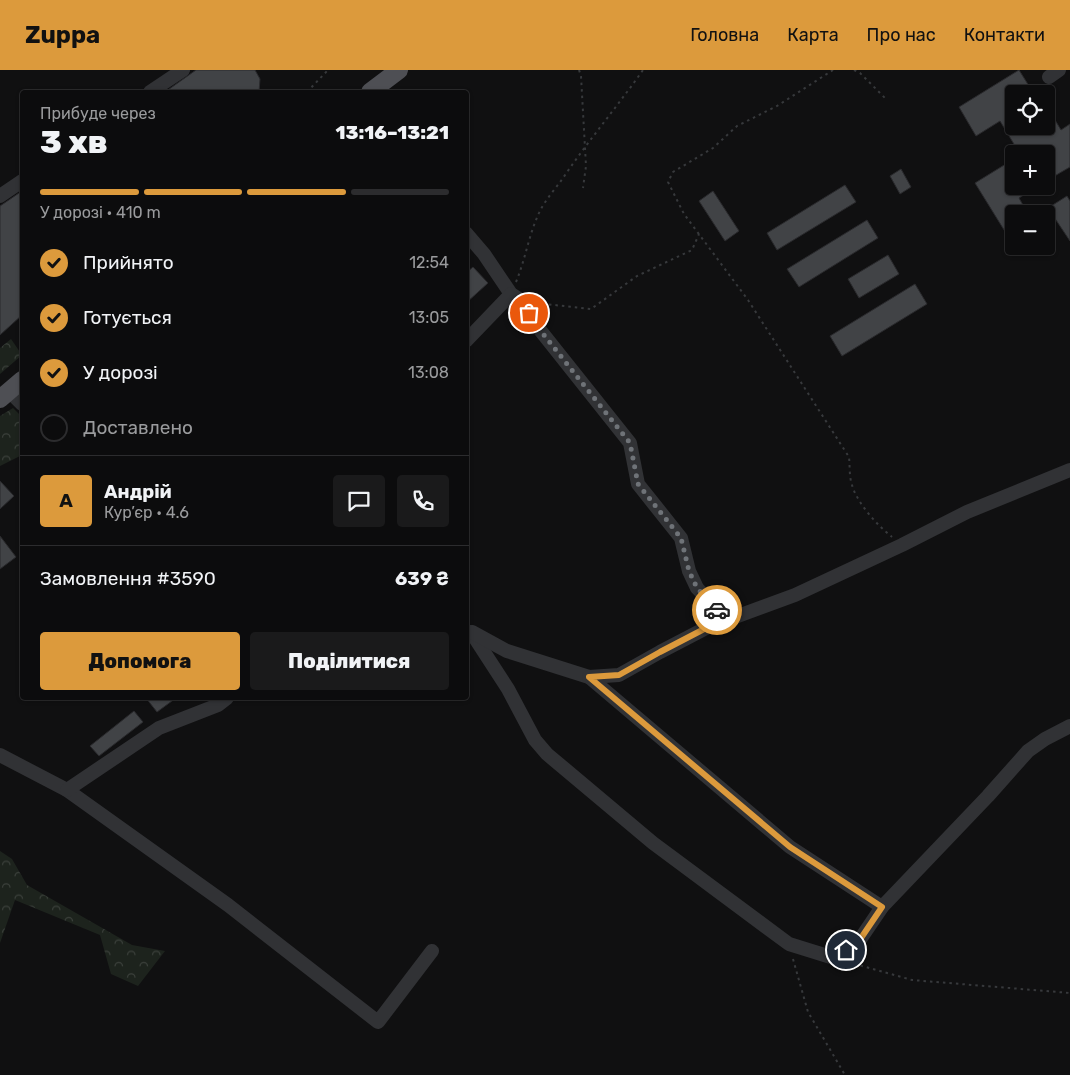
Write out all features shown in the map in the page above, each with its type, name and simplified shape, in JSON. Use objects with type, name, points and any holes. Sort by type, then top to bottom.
[{"type":"main road","points":[[373,90],[399,70]]},
{"type":"street","points":[[153,90],[183,70]]},
{"type":"street","points":[[0,196],[20,181]]},
{"type":"street","points":[[469,236],[536,325],[630,443],[638,484],[681,538],[689,571],[697,588],[718,610],[735,617]]},
{"type":"street","points":[[469,338],[517,298]]},
{"type":"street","points":[[11,390],[20,401]]},
{"type":"street","points":[[469,630],[506,650],[589,677],[619,675],[708,627],[795,595],[967,512],[1070,470]]},
{"type":"street","points":[[469,630],[508,689],[534,740],[546,754],[653,843],[789,944],[834,958],[859,941],[882,907],[988,796],[1028,751],[1045,739],[1070,726]]},
{"type":"street","points":[[589,677],[790,847],[882,907]]},
{"type":"street","points":[[67,790],[159,728],[218,705],[224,700]]},
{"type":"street","points":[[0,755],[67,790],[228,905],[378,1022],[432,951]]},
{"type":"path","points":[[309,90],[328,70]]},
{"type":"path","points":[[579,70],[581,76],[586,166],[582,188]]},
{"type":"path","points":[[644,70],[584,147],[541,209],[530,238],[517,298],[591,309],[637,276],[692,250],[699,234]]},
{"type":"path","points":[[832,70],[777,106],[737,126],[713,148],[673,172],[668,182],[684,214],[748,300],[849,457],[852,485],[865,509],[883,530],[902,544]]},
{"type":"path","points":[[854,70],[860,73],[885,98]]},
{"type":"path","points":[[789,944],[808,1012],[845,1075]]},
{"type":"path","points":[[834,958],[912,980],[1070,993]]},
{"type":"green space","points":[[11,339],[20,352],[20,357],[0,374],[0,348]]},
{"type":"green space","points":[[13,408],[20,415],[20,456],[0,466],[0,416]]},
{"type":"green space","points":[[0,851],[12,859],[27,885],[132,945],[165,951],[138,986],[111,974],[100,935],[15,900],[0,943]]},
{"type":"building","points":[[196,70],[255,70],[260,79],[259,90],[168,90]]},
{"type":"building","points":[[1019,70],[1028,85],[1005,85],[1005,129],[1000,121],[976,136],[959,107]]},
{"type":"building","points":[[1055,120],[1061,130],[1070,124],[1070,167],[1055,176],[1055,145],[1015,145],[1008,135],[1055,135]]},
{"type":"building","points":[[1005,165],[1005,195],[1024,195],[1019,198],[1023,205],[1005,205],[1005,231],[975,183]]},
{"type":"building","points":[[901,169],[911,187],[900,194],[890,176]]},
{"type":"building","points":[[845,185],[856,202],[777,250],[767,233]]},
{"type":"building","points":[[713,191],[739,231],[725,241],[699,201]]},
{"type":"building","points":[[20,192],[20,317],[0,335],[0,206]]},
{"type":"building","points":[[1067,196],[1070,201],[1070,241],[1055,218],[1055,205],[1053,205]]},
{"type":"building","points":[[867,220],[878,238],[799,287],[787,269]]},
{"type":"building","points":[[888,255],[899,274],[859,298],[848,279]]},
{"type":"building","points":[[473,267],[488,283],[469,300],[469,270]]},
{"type":"building","points":[[915,284],[927,304],[842,356],[830,336]]},
{"type":"building","points":[[0,481],[14,496],[0,509]]},
{"type":"building","points":[[0,536],[16,557],[0,569]]},
{"type":"building","points":[[148,700],[173,700],[157,712]]},
{"type":"building","points":[[134,711],[143,722],[99,756],[90,746]]},
{"type":"way so far","points":[[529,313],[536,325],[630,443],[638,484],[681,538],[689,571],[697,588],[717,610]]},
{"type":"route","points":[[717,610],[735,617],[708,627],[619,675],[589,677],[790,847],[882,907],[859,941],[846,950]]}]
